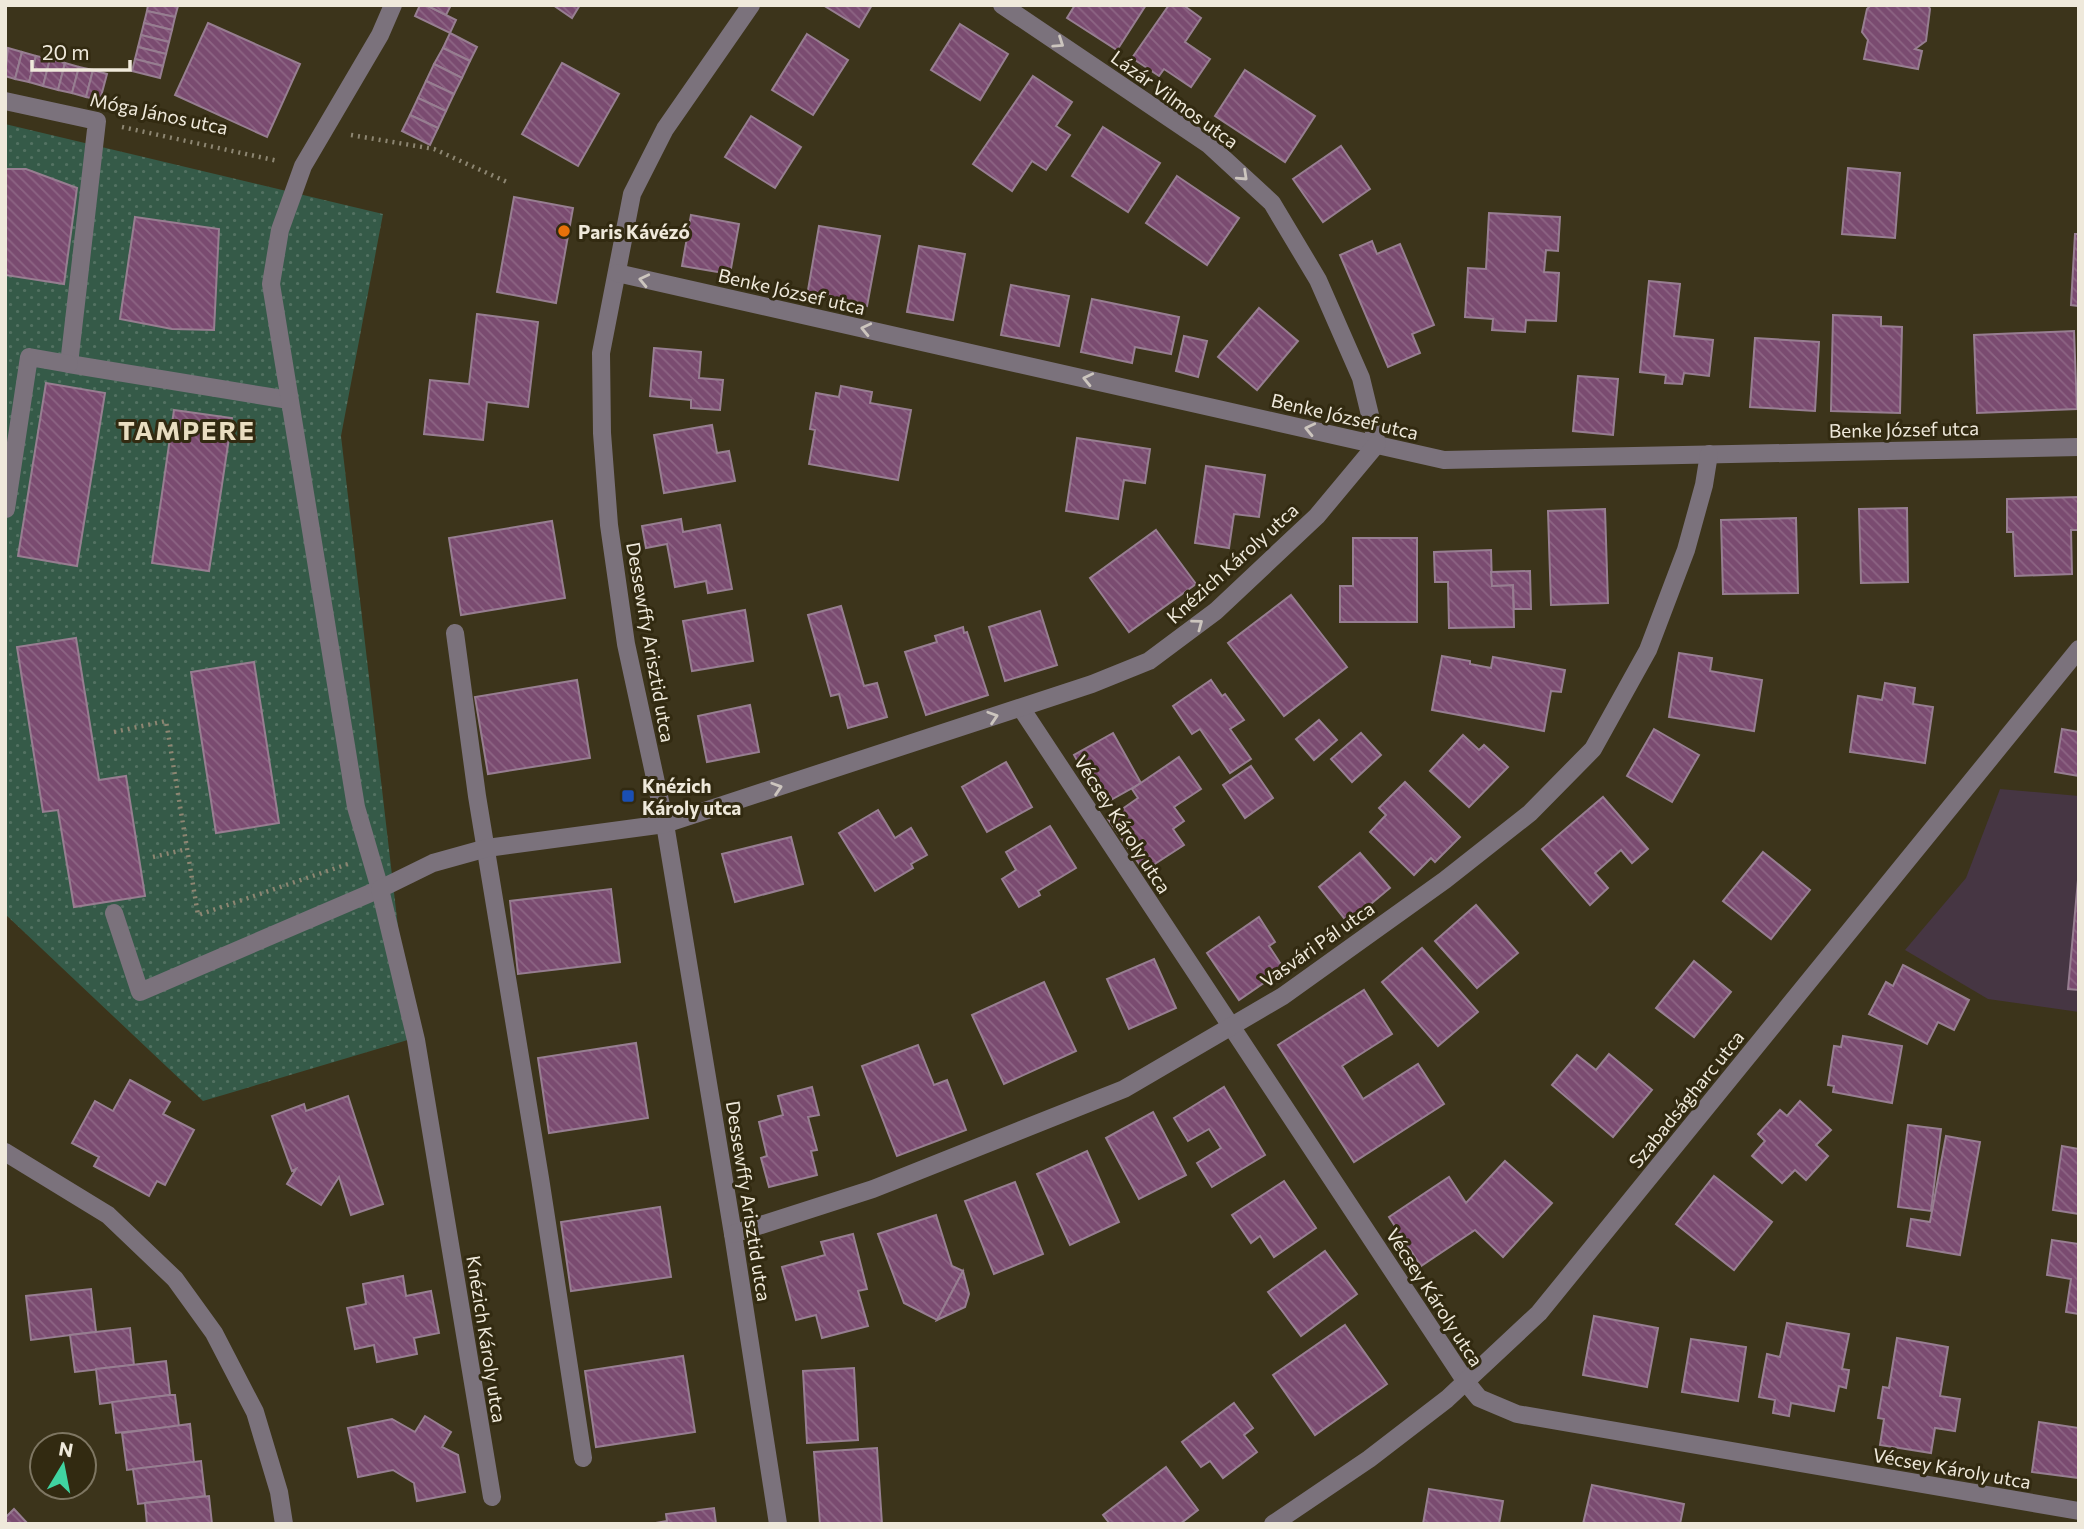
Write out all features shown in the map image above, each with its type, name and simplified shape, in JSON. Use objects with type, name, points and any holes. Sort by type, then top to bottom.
[{"type":"street","points":[[114,912],[140,992],[380,889],[356,807],[271,284],[280,230],[303,166],[380,35],[393,5]]},
{"type":"street","name":"Dessewffy Arisztid utca","points":[[751,5],[665,130],[632,194],[601,353],[609,525],[626,644],[665,824],[778,1524]]},
{"type":"street","name":"Lázár Vilmos utca","points":[[1002,5],[1208,144],[1272,203],[1318,280],[1361,378],[1377,444]]},
{"type":"street","name":"Móga János utca","points":[[5,101],[97,121]]},
{"type":"street","points":[[69,364],[97,121]]},
{"type":"street","name":"Benke József utca","points":[[617,273],[1444,460],[2079,447]]},
{"type":"street","points":[[6,509],[29,357],[289,400]]},
{"type":"street","name":"Knézich Károly utca","points":[[492,1497],[416,1040],[380,889],[433,863],[487,848],[665,824],[1021,708],[1149,661],[1216,611],[1317,516],[1377,444]]},
{"type":"street","name":"Vasvári Pál utca","points":[[733,1234],[873,1189],[1124,1090],[1283,996],[1445,880],[1530,813],[1593,749],[1648,650],[1686,550],[1704,485],[1709,454]]},
{"type":"street","points":[[455,633],[465,720],[583,1458]]},
{"type":"street","name":"Szabadságharc utca","points":[[1273,1524],[1369,1459],[1447,1399],[1539,1313],[2079,649]]},
{"type":"street","name":"Vécsey Károly utca","points":[[1021,708],[1479,1398],[1517,1414],[2079,1511]]},
{"type":"street","points":[[5,1152],[108,1215],[175,1279],[214,1333],[255,1412],[279,1492],[284,1524]]},
{"type":"path","name":"Móga János utca","points":[[97,121],[303,166]]},
{"type":"path","points":[[323,130],[434,149],[507,182]]},
{"type":"path","points":[[114,732],[166,722],[198,915],[371,857]]},
{"type":"path","points":[[153,857],[187,849]]},
{"type":"shaded area","points":[[2000,789],[2079,796],[2079,1012],[1988,999],[1905,950],[1966,878]]},
{"type":"green space","points":[[5,124],[383,214],[341,436],[411,1039],[203,1101],[5,914]]},
{"type":"building","points":[[148,5],[178,6],[175,17],[147,11]]},
{"type":"building","points":[[420,5],[426,5],[456,20],[450,33],[415,16]]},
{"type":"building","points":[[426,5],[451,5],[446,15]]},
{"type":"building","points":[[553,5],[580,5],[572,18]]},
{"type":"building","points":[[823,5],[872,5],[859,27]]},
{"type":"building","points":[[1075,5],[1146,5],[1117,50],[1067,18]]},
{"type":"building","points":[[1169,5],[1183,5],[1201,18],[1185,42],[1210,59],[1191,87],[1164,69],[1159,76],[1132,58]]},
{"type":"building","points":[[1871,5],[1928,5],[1930,9],[1926,41],[1915,49],[1922,51],[1918,69],[1864,59],[1868,40],[1862,32],[1867,9]]},
{"type":"building","points":[[147,11],[175,17],[172,30],[144,23]]},
{"type":"building","points":[[144,23],[172,30],[169,42],[141,35]]},
{"type":"building","points":[[208,23],[300,64],[267,137],[175,95]]},
{"type":"building","points":[[960,24],[1008,54],[980,100],[931,70]]},
{"type":"building","points":[[450,33],[477,47],[470,61],[443,48]]},
{"type":"building","points":[[807,34],[848,60],[813,115],[772,90]]},
{"type":"building","points":[[141,35],[169,42],[166,54],[138,47]]},
{"type":"building","points":[[138,47],[166,54],[163,66],[135,59]]},
{"type":"building","points":[[8,48],[22,52],[15,79],[5,76]]},
{"type":"building","points":[[443,48],[470,61],[462,78],[434,64]]},
{"type":"building","points":[[22,52],[36,56],[29,82],[15,79]]},
{"type":"building","points":[[36,56],[50,59],[43,86],[29,82]]},
{"type":"building","points":[[50,59],[65,63],[58,90],[43,86]]},
{"type":"building","points":[[135,59],[163,66],[160,78],[132,71]]},
{"type":"building","points":[[65,63],[79,67],[72,93],[58,90]]},
{"type":"building","points":[[562,63],[619,94],[578,166],[522,134]]},
{"type":"building","points":[[434,64],[462,78],[454,94],[426,81]]},
{"type":"building","points":[[79,67],[93,70],[86,97],[72,93]]},
{"type":"building","points":[[93,70],[107,74],[100,100],[86,97]]},
{"type":"building","points":[[1245,70],[1315,116],[1285,162],[1215,116]]},
{"type":"building","points":[[1033,76],[1072,102],[1056,126],[1070,135],[1046,170],[1032,161],[1012,191],[973,164]]},
{"type":"building","points":[[426,81],[454,94],[446,111],[418,98]]},
{"type":"building","points":[[418,98],[446,111],[438,128],[410,115]]},
{"type":"building","points":[[410,115],[438,128],[430,145],[402,131]]},
{"type":"building","points":[[751,116],[801,147],[775,188],[725,157]]},
{"type":"building","points":[[1103,127],[1160,163],[1128,212],[1072,176]]},
{"type":"building","points":[[1341,146],[1370,189],[1323,222],[1293,179]]},
{"type":"building","points":[[1848,168],[1900,173],[1895,238],[1842,234]]},
{"type":"building","points":[[5,169],[26,169],[77,188],[64,284],[5,275]]},
{"type":"building","points":[[1177,176],[1239,218],[1207,265],[1146,223]]},
{"type":"building","points":[[514,197],[573,208],[556,303],[497,292]]},
{"type":"building","points":[[1489,213],[1560,217],[1558,251],[1546,250],[1544,272],[1559,273],[1556,321],[1526,320],[1525,332],[1492,330],[1493,319],[1465,317],[1468,268],[1486,269]]},
{"type":"building","points":[[691,215],[739,224],[730,274],[682,266]]},
{"type":"building","points":[[135,217],[219,229],[214,330],[172,329],[120,319]]},
{"type":"building","points":[[819,226],[880,236],[867,306],[807,296]]},
{"type":"building","points":[[2075,234],[2079,234],[2079,306],[2071,305]]},
{"type":"building","points":[[1372,241],[1377,254],[1400,244],[1434,325],[1412,334],[1420,353],[1388,367],[1340,255]]},
{"type":"building","points":[[919,246],[965,254],[953,320],[907,312]]},
{"type":"building","points":[[1649,281],[1680,284],[1674,336],[1713,340],[1709,376],[1684,373],[1682,384],[1665,383],[1666,375],[1640,372]]},
{"type":"building","points":[[1011,285],[1069,296],[1059,346],[1001,335]]},
{"type":"building","points":[[1092,299],[1179,317],[1171,354],[1135,347],[1132,363],[1081,352]]},
{"type":"building","points":[[1259,308],[1298,341],[1257,390],[1218,357]]},
{"type":"building","points":[[477,314],[538,322],[528,407],[487,402],[483,440],[424,434],[430,380],[469,384]]},
{"type":"building","points":[[1833,315],[1881,317],[1881,326],[1902,327],[1900,413],[1831,411]]},
{"type":"building","points":[[2074,331],[2077,409],[1977,413],[1974,335]]},
{"type":"building","points":[[1184,336],[1207,341],[1198,377],[1176,371]]},
{"type":"building","points":[[1755,338],[1819,342],[1815,411],[1750,407]]},
{"type":"building","points":[[654,348],[701,352],[699,378],[723,380],[720,410],[691,408],[691,400],[650,396]]},
{"type":"building","points":[[1578,376],[1618,379],[1613,435],[1573,431]]},
{"type":"building","points":[[46,383],[105,393],[77,566],[18,556]]},
{"type":"building","points":[[841,386],[872,392],[870,403],[911,410],[898,480],[809,464],[815,430],[810,429],[816,393],[839,397]]},
{"type":"building","points":[[174,410],[232,418],[209,571],[152,563]]},
{"type":"building","points":[[712,425],[717,453],[729,451],[735,481],[664,493],[654,435]]},
{"type":"building","points":[[1077,438],[1150,449],[1145,483],[1124,480],[1118,519],[1066,511]]},
{"type":"building","points":[[1206,466],[1265,475],[1259,517],[1234,514],[1229,548],[1195,543]]},
{"type":"building","points":[[2079,497],[2079,530],[2071,530],[2072,574],[2015,576],[2013,532],[2007,532],[2007,499]]},
{"type":"building","points":[[1907,508],[1908,582],[1861,583],[1859,509]]},
{"type":"building","points":[[1605,509],[1608,603],[1551,605],[1548,511]]},
{"type":"building","points":[[1796,518],[1798,593],[1723,594],[1721,520]]},
{"type":"building","points":[[681,519],[683,532],[720,525],[732,589],[708,593],[706,581],[675,587],[667,544],[646,548],[642,526]]},
{"type":"building","points":[[552,521],[565,598],[461,615],[449,538]]},
{"type":"building","points":[[1156,530],[1196,584],[1129,632],[1090,578]]},
{"type":"building","points":[[1353,538],[1417,538],[1417,622],[1340,622],[1340,586],[1353,586]]},
{"type":"building","points":[[1491,550],[1492,586],[1513,585],[1514,627],[1449,628],[1448,582],[1435,582],[1434,552]]},
{"type":"building","points":[[1530,571],[1531,609],[1514,609],[1513,585],[1492,586],[1491,572]]},
{"type":"building","points":[[1291,595],[1347,667],[1284,716],[1228,643]]},
{"type":"building","points":[[841,606],[864,686],[877,683],[887,717],[848,728],[839,694],[831,696],[808,615]]},
{"type":"building","points":[[745,610],[753,661],[692,671],[683,621]]},
{"type":"building","points":[[1040,611],[1057,665],[1005,681],[989,627]]},
{"type":"building","points":[[963,627],[988,695],[926,715],[905,652],[937,642],[935,636]]},
{"type":"building","points":[[76,638],[99,780],[126,776],[145,896],[74,907],[58,810],[43,812],[17,647]]},
{"type":"building","points":[[1679,653],[1712,658],[1710,671],[1762,680],[1754,731],[1669,717]]},
{"type":"building","points":[[1442,656],[1491,668],[1493,657],[1565,670],[1561,692],[1551,691],[1544,731],[1432,710]]},
{"type":"building","points":[[254,662],[279,823],[216,833],[191,672]]},
{"type":"building","points":[[577,680],[590,758],[488,774],[475,697]]},
{"type":"building","points":[[1211,680],[1244,720],[1230,729],[1251,759],[1230,773],[1200,729],[1192,734],[1173,706]]},
{"type":"building","points":[[1885,683],[1915,688],[1913,704],[1933,707],[1925,763],[1850,752],[1858,696],[1882,700]]},
{"type":"building","points":[[750,705],[759,752],[707,762],[698,716]]},
{"type":"building","points":[[1319,720],[1337,740],[1314,760],[1296,739]]},
{"type":"building","points":[[1654,729],[1699,755],[1672,802],[1627,776]]},
{"type":"building","points":[[2062,729],[2079,732],[2079,776],[2055,772]]},
{"type":"building","points":[[1113,733],[1141,783],[1102,805],[1074,755]]},
{"type":"building","points":[[1361,733],[1381,755],[1352,782],[1331,759]]},
{"type":"building","points":[[1463,735],[1479,750],[1484,745],[1508,767],[1469,807],[1430,771]]},
{"type":"building","points":[[1179,757],[1201,789],[1174,807],[1184,821],[1173,829],[1184,845],[1144,871],[1108,819],[1138,798],[1132,789]]},
{"type":"building","points":[[1006,762],[1032,807],[987,832],[962,787]]},
{"type":"building","points":[[1251,766],[1273,798],[1245,818],[1223,785]]},
{"type":"building","points":[[1405,782],[1460,837],[1435,862],[1431,858],[1414,875],[1370,832],[1386,815],[1379,808]]},
{"type":"building","points":[[1603,797],[1648,849],[1632,863],[1621,850],[1595,873],[1608,888],[1590,905],[1542,849]]},
{"type":"building","points":[[878,810],[895,838],[911,828],[927,855],[911,864],[913,868],[875,891],[839,833]]},
{"type":"building","points":[[1050,826],[1076,868],[1038,891],[1040,895],[1019,907],[1002,879],[1016,870],[1006,852]]},
{"type":"building","points":[[791,837],[803,884],[735,902],[722,854]]},
{"type":"building","points":[[1763,852],[1810,890],[1771,939],[1723,901]]},
{"type":"building","points":[[1360,853],[1390,888],[1348,923],[1319,887]]},
{"type":"building","points":[[2079,869],[2079,990],[2068,989]]},
{"type":"building","points":[[611,889],[620,962],[518,974],[510,901]]},
{"type":"building","points":[[1476,905],[1518,953],[1477,988],[1435,941]]},
{"type":"building","points":[[1259,917],[1275,942],[1269,946],[1284,969],[1239,1000],[1207,953]]},
{"type":"building","points":[[1422,948],[1478,1012],[1438,1046],[1382,982]]},
{"type":"building","points":[[1154,959],[1176,1008],[1129,1029],[1107,979]]},
{"type":"building","points":[[1694,961],[1731,992],[1694,1037],[1656,1008]]},
{"type":"building","points":[[1903,965],[1969,1000],[1954,1030],[1938,1022],[1927,1044],[1869,1014],[1886,982],[1893,986]]},
{"type":"building","points":[[1044,982],[1076,1051],[1004,1084],[972,1015]]},
{"type":"building","points":[[1364,990],[1392,1034],[1342,1066],[1363,1099],[1418,1064],[1444,1104],[1354,1162],[1278,1045]]},
{"type":"building","points":[[1843,1036],[1902,1046],[1892,1103],[1833,1092],[1834,1086],[1828,1085],[1834,1046],[1841,1047]]},
{"type":"building","points":[[636,1043],[648,1118],[549,1133],[538,1058]]},
{"type":"building","points":[[918,1045],[934,1085],[947,1080],[966,1130],[897,1156],[862,1066]]},
{"type":"building","points":[[1609,1054],[1652,1090],[1613,1137],[1552,1085],[1577,1055],[1596,1070]]},
{"type":"building","points":[[130,1080],[170,1102],[163,1114],[194,1130],[165,1185],[157,1181],[149,1196],[94,1166],[99,1157],[72,1143],[95,1101],[113,1111]]},
{"type":"building","points":[[812,1087],[819,1115],[808,1117],[817,1150],[811,1151],[817,1175],[769,1187],[761,1158],[767,1156],[759,1122],[783,1115],[778,1096]]},
{"type":"building","points":[[1224,1087],[1265,1155],[1212,1187],[1197,1163],[1221,1148],[1209,1129],[1188,1141],[1174,1118]]},
{"type":"building","points":[[348,1096],[383,1204],[351,1215],[339,1177],[321,1205],[287,1184],[296,1169],[292,1171],[272,1116],[304,1104],[306,1111]]},
{"type":"building","points":[[1800,1101],[1831,1130],[1816,1145],[1828,1156],[1806,1180],[1795,1170],[1782,1183],[1752,1156],[1765,1141],[1758,1134],[1780,1110],[1787,1116]]},
{"type":"building","points":[[1153,1112],[1186,1175],[1139,1199],[1106,1138]]},
{"type":"building","points":[[1908,1125],[1941,1129],[1931,1211],[1898,1207]]},
{"type":"building","points":[[1946,1136],[1980,1142],[1960,1255],[1907,1246],[1911,1219],[1930,1222]]},
{"type":"building","points":[[2062,1146],[2079,1149],[2079,1214],[2053,1210]]},
{"type":"building","points":[[1087,1151],[1119,1222],[1070,1245],[1037,1174]]},
{"type":"building","points":[[1505,1161],[1552,1203],[1503,1257],[1475,1230],[1421,1266],[1389,1217],[1449,1177],[1466,1203]]},
{"type":"building","points":[[1714,1176],[1772,1222],[1734,1270],[1676,1224]]},
{"type":"building","points":[[1284,1181],[1316,1228],[1274,1257],[1260,1236],[1251,1243],[1232,1215]]},
{"type":"building","points":[[1015,1182],[1043,1254],[994,1274],[965,1201]]},
{"type":"building","points":[[660,1207],[671,1277],[571,1291],[561,1222]]},
{"type":"building","points":[[936,1215],[952,1266],[963,1271],[937,1320],[904,1303],[878,1234]]},
{"type":"building","points":[[853,1234],[867,1289],[858,1291],[868,1326],[822,1338],[816,1315],[796,1320],[782,1267],[825,1255],[821,1242]]},
{"type":"building","points":[[2052,1240],[2079,1244],[2079,1314],[2066,1312],[2071,1279],[2047,1275]]},
{"type":"building","points":[[1325,1251],[1357,1294],[1301,1336],[1268,1292]]},
{"type":"building","points":[[963,1271],[969,1294],[965,1307],[937,1320]]},
{"type":"building","points":[[403,1276],[406,1296],[431,1291],[439,1333],[414,1338],[417,1354],[377,1362],[374,1345],[355,1349],[347,1308],[366,1304],[363,1284]]},
{"type":"building","points":[[91,1289],[96,1332],[31,1340],[26,1296]]},
{"type":"building","points":[[1594,1316],[1658,1328],[1647,1387],[1583,1375]]},
{"type":"building","points":[[1787,1323],[1849,1334],[1842,1369],[1849,1370],[1846,1388],[1839,1386],[1834,1411],[1791,1403],[1789,1416],[1773,1413],[1775,1400],[1759,1397],[1767,1354],[1780,1357]]},
{"type":"building","points":[[1345,1325],[1387,1384],[1315,1435],[1273,1375]]},
{"type":"building","points":[[130,1328],[134,1365],[75,1372],[70,1335]]},
{"type":"building","points":[[1897,1338],[1948,1347],[1940,1396],[1960,1399],[1955,1431],[1935,1428],[1931,1453],[1880,1445],[1884,1419],[1878,1418],[1883,1387],[1889,1388]]},
{"type":"building","points":[[1691,1339],[1746,1347],[1738,1401],[1682,1392]]},
{"type":"building","points":[[683,1356],[695,1432],[596,1447],[585,1371]]},
{"type":"building","points":[[166,1361],[170,1395],[100,1404],[96,1369]]},
{"type":"building","points":[[854,1368],[858,1440],[807,1443],[803,1371]]},
{"type":"building","points":[[175,1395],[179,1426],[116,1433],[112,1402]]},
{"type":"building","points":[[1234,1403],[1253,1428],[1244,1435],[1257,1452],[1223,1478],[1210,1461],[1201,1467],[1182,1442]]},
{"type":"building","points":[[425,1416],[451,1432],[442,1447],[458,1455],[465,1492],[417,1501],[414,1483],[393,1470],[358,1477],[348,1428],[392,1419],[415,1432]]},
{"type":"building","points":[[2039,1422],[2079,1428],[2079,1478],[2032,1472]]},
{"type":"building","points":[[190,1424],[194,1462],[127,1470],[122,1433]]},
{"type":"building","points":[[877,1448],[882,1524],[820,1524],[814,1452]]},
{"type":"building","points":[[201,1461],[205,1496],[138,1504],[133,1469]]},
{"type":"building","points":[[1166,1467],[1198,1510],[1180,1524],[1110,1524],[1103,1515]]},
{"type":"building","points":[[1592,1485],[1684,1504],[1680,1524],[1583,1524]]},
{"type":"building","points":[[1429,1489],[1503,1501],[1499,1524],[1423,1524]]},
{"type":"building","points":[[209,1496],[212,1524],[147,1524],[145,1503]]},
{"type":"building","points":[[714,1508],[716,1524],[650,1524],[667,1521],[666,1514]]},
{"type":"building","points":[[14,1509],[28,1524],[5,1524],[5,1518]]},
{"type":"place","name":"Paris Kávézó","points":[[564,231]]},
{"type":"place","name":"Knézich Károly utca","points":[[628,796]]},
{"type":"district","name":"TAMPERE","points":[[187,429]]}]
